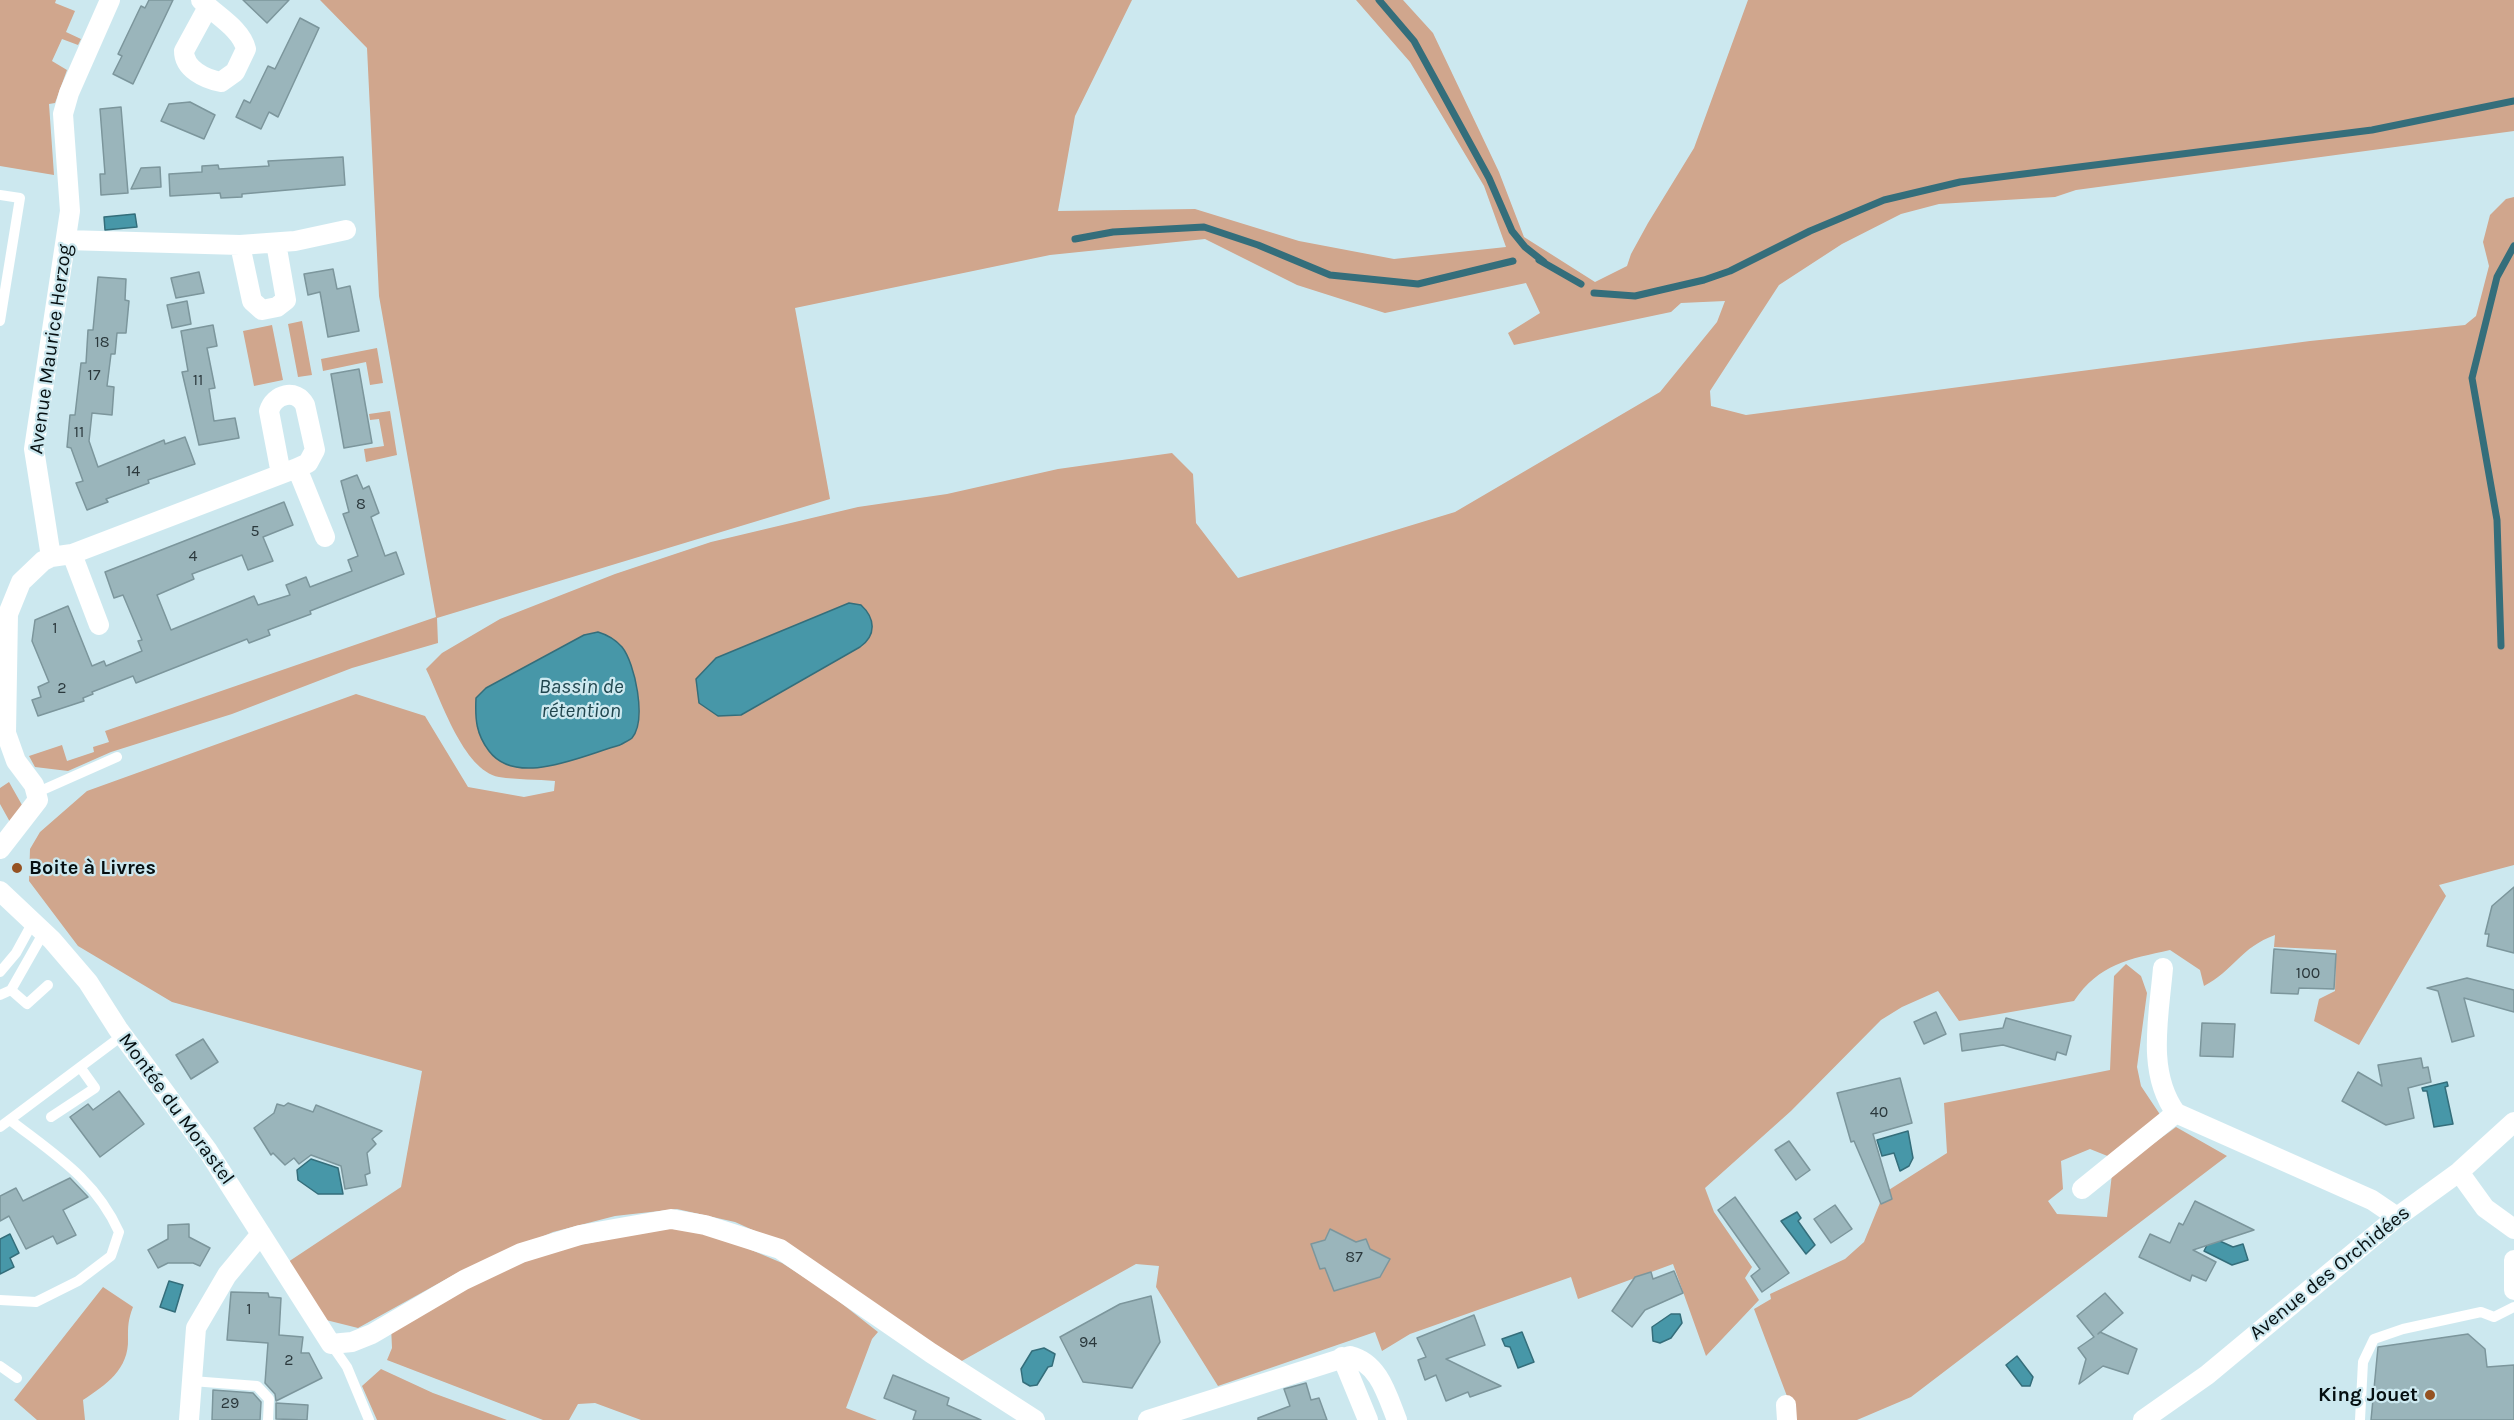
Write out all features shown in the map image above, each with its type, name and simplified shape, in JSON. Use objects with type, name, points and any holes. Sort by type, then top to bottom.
[{"type":"street","name":"Avenue Maurice Herzog","points":[[51,557],[34,449],[71,199],[63,114],[69,93],[110,0]]},
{"type":"street","points":[[66,240],[240,245],[276,243],[346,230]]},
{"type":"street","points":[[240,245],[252,301],[262,310],[277,307],[286,300],[276,243]]},
{"type":"street","points":[[0,849],[35,806],[38,792],[16,761],[6,733],[9,614],[21,582],[37,565],[51,557],[72,554],[289,471],[325,537]]},
{"type":"street","points":[[72,554],[99,625]]},
{"type":"street","name":"Montée du Morastel","points":[[0,891],[38,927],[88,982],[123,1035],[208,1151],[331,1344]]},
{"type":"street","points":[[2163,968],[2158,1065],[2162,1091],[2176,1113],[2372,1200],[2397,1217]]},
{"type":"street","points":[[2082,1189],[2176,1113]]},
{"type":"street","name":"Avenue des Orchidées","points":[[2142,1420],[2207,1375],[2397,1217],[2459,1172],[2514,1122]]},
{"type":"street","points":[[2459,1172],[2485,1208],[2514,1229]]},
{"type":"street","points":[[331,1344],[352,1342],[372,1334],[464,1280],[549,1243],[637,1223],[670,1219],[705,1225],[780,1249],[931,1353],[1035,1420]]},
{"type":"street","points":[[189,1420],[196,1328],[227,1275],[261,1234]]},
{"type":"street","points":[[2514,1260],[2512,1280],[2514,1290]]},
{"type":"street","points":[[1342,1357],[1368,1420]]},
{"type":"street","points":[[1148,1420],[1342,1357],[1359,1358],[1374,1371],[1397,1420]]},
{"type":"lane","points":[[0,195],[20,198],[0,321]]},
{"type":"lane","points":[[38,792],[117,757]]},
{"type":"lane","points":[[0,972],[38,927]]},
{"type":"lane","points":[[0,995],[11,990],[38,927]]},
{"type":"lane","points":[[11,990],[27,1004],[48,985]]},
{"type":"lane","points":[[0,1127],[123,1035]]},
{"type":"lane","points":[[51,1117],[95,1088],[80,1067]]},
{"type":"lane","points":[[0,1300],[36,1302],[78,1281],[111,1256],[119,1232],[111,1214],[83,1176],[10,1120]]},
{"type":"lane","points":[[2360,1420],[2362,1362],[2374,1339],[2481,1312],[2494,1317],[2514,1307]]},
{"type":"lane","points":[[331,1344],[347,1367],[369,1420]]},
{"type":"lane","points":[[0,1366],[17,1377]]},
{"type":"lane","points":[[192,1381],[257,1386],[269,1400],[268,1420]]},
{"type":"shaded area","points":[[0,0],[56,0],[55,3],[75,11],[66,32],[81,39],[78,45],[62,39],[52,61],[67,70],[55,103],[49,104],[54,175],[0,166]]},
{"type":"shaded area","points":[[320,0],[1132,0],[1075,116],[1058,211],[1195,209],[1299,241],[1394,259],[1506,247],[1484,186],[1410,62],[1356,0],[1403,0],[1433,33],[1499,172],[1524,237],[1595,282],[1627,266],[1648,223],[1694,148],[1748,0],[2514,0],[2514,131],[2076,190],[2055,197],[1939,204],[1901,214],[1842,244],[1779,285],[1710,391],[1711,406],[1746,415],[2310,341],[2465,325],[2476,316],[2489,266],[2483,242],[2490,215],[2506,199],[2514,197],[2514,865],[2439,885],[2446,896],[2359,1045],[2314,1021],[2319,999],[2335,991],[2336,950],[2274,947],[2275,935],[2245,952],[2223,973],[2204,986],[2200,970],[2170,950],[2116,965],[2094,979],[2074,1001],[1959,1021],[1938,991],[1902,1007],[1881,1020],[1791,1111],[1705,1188],[1714,1212],[1752,1267],[1745,1278],[1759,1300],[1706,1356],[1673,1264],[1578,1299],[1571,1277],[1410,1334],[1382,1351],[1375,1332],[1218,1386],[1156,1287],[1159,1266],[1136,1264],[960,1362],[793,1248],[735,1222],[677,1209],[615,1216],[553,1232],[459,1272],[358,1328],[326,1320],[285,1264],[401,1187],[422,1071],[172,1002],[78,946],[29,881],[30,849],[40,832],[87,791],[356,694],[425,716],[468,787],[524,797],[554,791],[555,781],[513,779],[486,772],[464,748],[446,715],[426,669],[442,653],[500,619],[615,574],[711,542],[858,507],[947,494],[1058,469],[1172,453],[1193,474],[1196,523],[1238,578],[1455,512],[1660,392],[1717,322],[1725,301],[1681,303],[1671,312],[1514,345],[1508,333],[1540,313],[1526,283],[1385,313],[1297,285],[1205,239],[1050,255],[795,308],[830,499],[437,618],[438,643],[352,668],[232,714],[111,752],[68,771],[35,767],[29,756],[62,745],[67,761],[94,752],[93,747],[109,742],[105,731],[436,617],[379,296],[367,48]]},
{"type":"shaded area","points":[[302,321],[312,375],[298,377],[288,324]]},
{"type":"shaded area","points":[[272,325],[283,380],[254,386],[243,331]]},
{"type":"shaded area","points":[[377,348],[383,383],[370,385],[366,362],[323,371],[321,359]]},
{"type":"shaded area","points":[[390,411],[397,455],[366,462],[364,449],[384,446],[379,419],[370,420],[369,414]]},
{"type":"shaded area","points":[[9,782],[22,805],[10,822],[0,804],[0,788]]},
{"type":"shaded area","points":[[2126,964],[2141,976],[2147,993],[2137,1067],[2141,1086],[2161,1116],[2110,1157],[2090,1149],[2061,1161],[2063,1189],[2048,1201],[2057,1214],[2107,1217],[2112,1174],[2176,1127],[2227,1156],[1911,1397],[1857,1420],[1796,1420],[1754,1309],[1771,1299],[1770,1294],[1845,1259],[1864,1242],[1884,1193],[1947,1153],[1944,1103],[2110,1070],[2114,976]]},
{"type":"shaded area","points":[[668,1228],[709,1232],[782,1263],[827,1292],[878,1332],[872,1339],[846,1408],[877,1420],[641,1420],[595,1403],[578,1404],[569,1420],[543,1420],[387,1360],[392,1348],[391,1326],[489,1276],[553,1250]]},
{"type":"shaded area","points":[[103,1287],[133,1307],[125,1359],[108,1382],[83,1400],[85,1420],[37,1420],[14,1400]]},
{"type":"shaded area","points":[[381,1369],[433,1393],[507,1420],[377,1420],[362,1386]]},
{"type":"water","points":[[135,214],[137,227],[105,230],[104,217]]},
{"type":"water","points":[[849,603],[861,605],[871,621],[869,637],[860,647],[741,715],[718,716],[699,703],[696,679],[716,658]]},
{"type":"water","name":"Bassin de rétention","points":[[598,632],[605,634],[622,647],[631,665],[639,706],[639,718],[632,738],[620,745],[551,766],[516,767],[501,762],[489,751],[481,738],[476,720],[476,698],[486,688],[584,635]]},
{"type":"water","points":[[2447,1082],[2448,1086],[2445,1087],[2453,1124],[2434,1127],[2427,1091],[2423,1091],[2422,1088]]},
{"type":"water","points":[[1908,1131],[1913,1158],[1909,1166],[1900,1171],[1894,1153],[1882,1156],[1877,1140]]},
{"type":"water","points":[[311,1159],[338,1168],[343,1194],[318,1194],[298,1180],[297,1170]]},
{"type":"water","points":[[1797,1212],[1801,1218],[1798,1221],[1815,1245],[1806,1254],[1781,1221]]},
{"type":"water","points":[[10,1234],[19,1253],[10,1258],[14,1267],[0,1274],[0,1239]]},
{"type":"water","points":[[2211,1237],[2233,1247],[2243,1244],[2248,1260],[2232,1265],[2204,1251]]},
{"type":"water","points":[[169,1281],[183,1285],[175,1312],[160,1307]]},
{"type":"water","points":[[1671,1314],[1680,1314],[1682,1323],[1671,1338],[1660,1343],[1653,1341],[1652,1327]]},
{"type":"water","points":[[1522,1332],[1534,1362],[1518,1368],[1510,1347],[1505,1346],[1502,1339]]},
{"type":"water","points":[[1044,1348],[1055,1354],[1052,1366],[1048,1367],[1037,1385],[1030,1386],[1023,1382],[1021,1369],[1032,1351]]},
{"type":"water","points":[[2017,1356],[2033,1377],[2030,1386],[2022,1386],[2006,1365]]},
{"type":"building","points":[[149,0],[173,0],[133,84],[113,74],[122,56],[118,54],[141,6],[145,8]]},
{"type":"building","points":[[243,0],[289,0],[267,23]]},
{"type":"building","points":[[300,18],[319,28],[278,117],[269,112],[261,129],[236,117],[244,100],[250,103],[268,66],[275,69]]},
{"type":"building","points":[[190,102],[215,115],[204,139],[161,121],[169,104]]},
{"type":"building","points":[[121,107],[128,193],[101,195],[100,174],[105,174],[100,109]]},
{"type":"building","points":[[343,157],[345,185],[242,194],[242,197],[221,198],[220,193],[170,196],[169,174],[202,172],[202,166],[218,165],[219,169],[269,166],[268,161]]},
{"type":"building","points":[[160,167],[161,187],[131,189],[141,168]]},
{"type":"building","points":[[333,269],[337,289],[350,286],[359,331],[328,337],[320,292],[308,295],[304,274]]},
{"type":"building","points":[[199,272],[204,293],[176,298],[171,278]]},
{"type":"building","points":[[98,277],[126,279],[125,300],[129,301],[126,333],[117,333],[115,354],[111,354],[107,386],[114,387],[112,415],[92,413],[89,441],[98,467],[164,440],[165,444],[185,437],[195,464],[148,480],[149,483],[106,499],[108,502],[87,510],[76,483],[83,481],[71,448],[67,447],[70,415],[75,415],[81,363],[86,363],[88,330],[93,330]]},
{"type":"building","points":[[187,301],[191,324],[172,328],[167,305]]},
{"type":"building","points":[[213,325],[217,346],[207,348],[215,388],[209,389],[214,421],[235,418],[239,438],[199,445],[182,372],[188,371],[181,331]]},
{"type":"building","points":[[359,369],[372,443],[344,448],[331,374]]},
{"type":"building","points":[[357,475],[363,489],[369,486],[379,513],[371,517],[385,556],[396,552],[404,574],[268,630],[270,635],[249,643],[247,639],[136,683],[133,676],[92,692],[93,694],[83,698],[84,701],[38,716],[32,700],[41,697],[38,687],[49,682],[32,641],[35,620],[68,606],[92,666],[104,661],[106,666],[142,651],[138,641],[142,640],[123,595],[114,598],[105,572],[284,502],[293,525],[263,537],[273,561],[248,570],[242,555],[192,574],[194,579],[157,595],[171,630],[254,596],[258,605],[290,595],[286,585],[306,577],[310,587],[352,571],[348,560],[358,556],[343,514],[349,512],[341,481]]},
{"type":"building","points":[[2514,887],[2514,953],[2487,946],[2489,934],[2485,934],[2492,906]]},
{"type":"building","points":[[2274,949],[2336,954],[2334,989],[2299,988],[2298,994],[2271,993]]},
{"type":"building","points":[[2467,978],[2514,990],[2514,1012],[2464,998],[2474,1036],[2452,1042],[2438,991],[2427,988]]},
{"type":"building","points":[[1936,1012],[1946,1034],[1924,1044],[1914,1022]]},
{"type":"building","points":[[2006,1018],[2071,1036],[2066,1055],[2057,1052],[2055,1060],[2003,1045],[1962,1051],[1960,1034],[2003,1028]]},
{"type":"building","points":[[2202,1023],[2235,1024],[2233,1057],[2200,1056]]},
{"type":"building","points":[[203,1039],[218,1062],[191,1079],[176,1055]]},
{"type":"building","points":[[2421,1058],[2423,1068],[2428,1067],[2431,1082],[2408,1088],[2414,1118],[2386,1125],[2342,1101],[2358,1072],[2382,1086],[2378,1065]]},
{"type":"building","points":[[1900,1078],[1912,1123],[1873,1134],[1892,1199],[1881,1204],[1854,1141],[1851,1142],[1837,1093]]},
{"type":"building","points":[[119,1091],[144,1124],[100,1157],[70,1117],[88,1104],[93,1110]]},
{"type":"building","points":[[288,1103],[313,1112],[316,1105],[382,1131],[372,1139],[376,1144],[367,1153],[370,1173],[365,1175],[367,1185],[345,1189],[341,1166],[311,1155],[299,1164],[294,1158],[285,1165],[273,1153],[271,1155],[254,1128],[274,1113],[277,1104],[284,1106]]},
{"type":"building","points":[[1789,1141],[1810,1170],[1796,1180],[1775,1150]]},
{"type":"building","points":[[70,1178],[88,1197],[63,1210],[76,1235],[57,1244],[53,1236],[26,1249],[9,1216],[0,1221],[0,1196],[16,1188],[23,1201]]},
{"type":"building","points":[[1735,1197],[1789,1273],[1762,1292],[1751,1276],[1760,1269],[1718,1210]]},
{"type":"building","points":[[2195,1201],[2254,1230],[2193,1250],[2216,1262],[2206,1281],[2192,1275],[2190,1281],[2139,1257],[2150,1234],[2170,1243],[2179,1223],[2183,1225]]},
{"type":"building","points":[[1835,1205],[1852,1229],[1831,1243],[1814,1219]]},
{"type":"building","points":[[189,1224],[189,1237],[210,1248],[200,1266],[193,1263],[168,1263],[158,1268],[148,1250],[168,1239],[168,1225]]},
{"type":"building","points":[[1330,1229],[1356,1242],[1366,1239],[1370,1249],[1390,1259],[1380,1277],[1334,1291],[1325,1268],[1320,1269],[1311,1244],[1325,1240]]},
{"type":"building","points":[[1674,1271],[1683,1293],[1645,1310],[1632,1327],[1612,1311],[1635,1277],[1651,1272],[1653,1279]]},
{"type":"building","points":[[231,1292],[268,1293],[269,1297],[281,1298],[279,1335],[303,1337],[301,1353],[309,1353],[322,1378],[276,1401],[275,1394],[265,1383],[268,1343],[227,1340]]},
{"type":"building","points":[[2105,1293],[2123,1313],[2100,1332],[2137,1349],[2128,1374],[2103,1366],[2079,1384],[2086,1359],[2078,1348],[2094,1337],[2077,1316]]},
{"type":"building","points":[[1151,1296],[1160,1342],[1132,1388],[1083,1382],[1060,1337],[1120,1304]]},
{"type":"building","points":[[1474,1315],[1485,1345],[1446,1359],[1501,1386],[1470,1397],[1468,1392],[1446,1401],[1436,1375],[1425,1380],[1418,1360],[1426,1357],[1417,1338]]},
{"type":"building","points":[[2468,1334],[2485,1349],[2487,1367],[2514,1365],[2514,1420],[2371,1420],[2378,1347]]},
{"type":"building","points":[[893,1375],[949,1398],[947,1405],[981,1420],[913,1420],[916,1411],[884,1398]]},
{"type":"building","points":[[1306,1383],[1311,1400],[1319,1398],[1327,1420],[1258,1420],[1258,1418],[1290,1406],[1284,1389]]},
{"type":"building","points":[[213,1390],[253,1393],[261,1402],[260,1420],[212,1420]]},
{"type":"building","points":[[276,1403],[308,1405],[307,1420],[276,1419]]},
{"type":"waterway","points":[[1379,0],[1414,41],[1489,178],[1512,231],[1525,247],[1544,262]]},
{"type":"waterway","points":[[1594,293],[1635,296],[1704,280],[1730,271],[1810,231],[1884,200],[1960,182],[2372,130],[2514,101]]},
{"type":"waterway","points":[[1075,239],[1113,232],[1204,227],[1258,245],[1330,275],[1418,284],[1513,261]]},
{"type":"waterway","points":[[2501,646],[2497,520],[2472,378],[2497,277],[2514,246]]},
{"type":"waterway","points":[[1539,260],[1581,284]]},
{"type":"place","name":"Boite à Livres","points":[[17,868]]},
{"type":"place","name":"King Jouet","points":[[2430,1395]]}]
